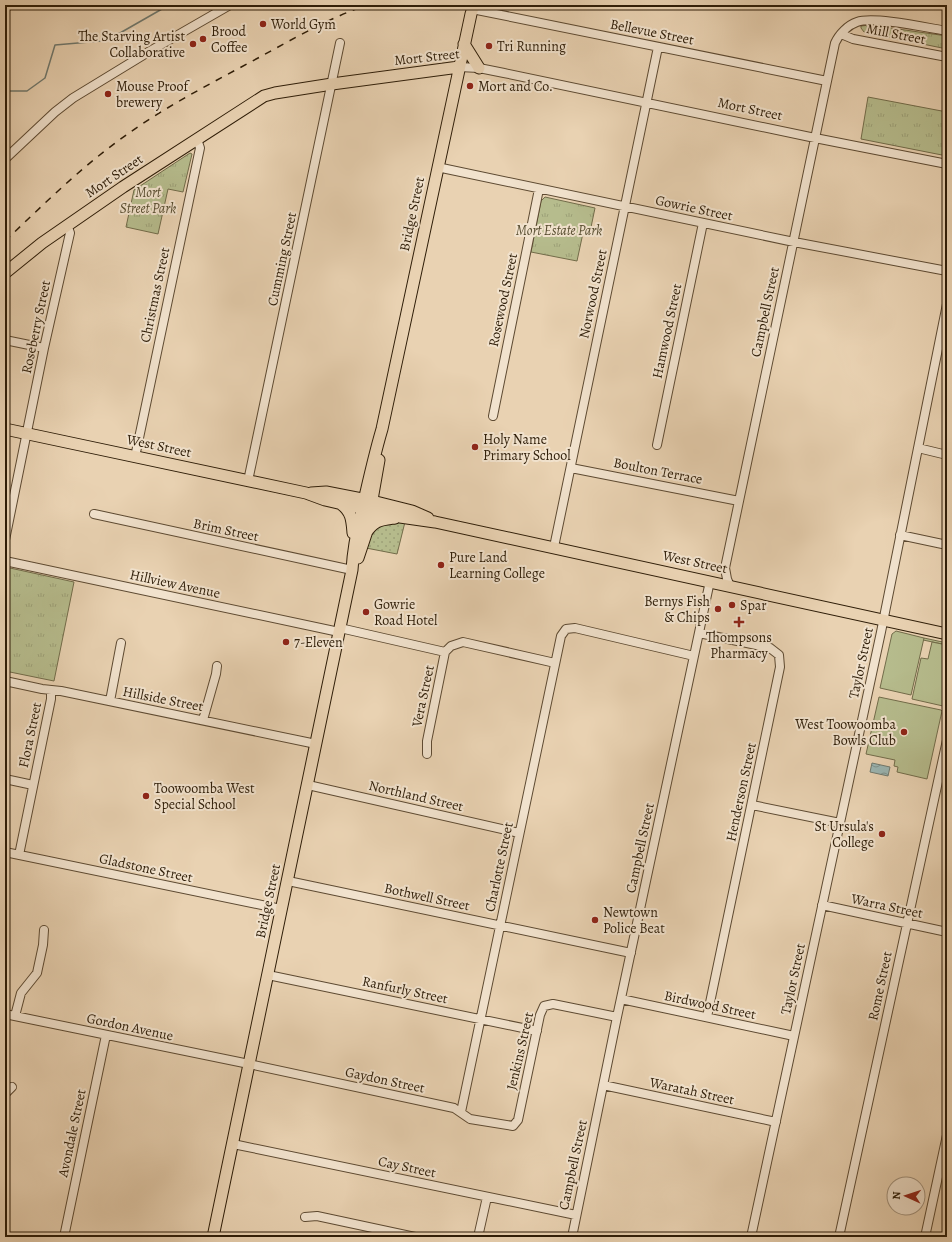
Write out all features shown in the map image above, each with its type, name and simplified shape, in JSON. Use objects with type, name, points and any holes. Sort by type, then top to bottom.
[{"type":"main road","name":"Bridge Street","points":[[213,1237],[340,630],[352,570],[353,554],[378,468],[382,429],[437,167],[473,7]]},
{"type":"main road","points":[[464,44],[479,68]]},
{"type":"main road","name":"Mort Street","points":[[5,273],[67,225],[264,96],[332,84],[459,67]]},
{"type":"main road","name":"West Street","points":[[5,429],[306,493],[341,504],[367,505],[412,511],[435,522]]},
{"type":"main road","name":"West Street","points":[[306,493],[326,492],[412,519],[435,522],[554,547],[947,634]]},
{"type":"main road","points":[[341,504],[348,509],[352,517],[353,554]]},
{"type":"main road","name":"Bridge Street","points":[[352,570],[366,534],[367,505]]},
{"type":"main road","points":[[366,534],[371,525],[377,522],[395,518],[412,519]]},
{"type":"street","points":[[5,6],[10,5]]},
{"type":"street","points":[[5,159],[55,112],[73,98],[230,5]]},
{"type":"street","name":"Bellevue Street","points":[[473,7],[658,47],[827,81]]},
{"type":"street","points":[[841,34],[852,24],[869,20],[947,31]]},
{"type":"street","name":"Campbell Street","points":[[730,586],[726,579],[726,564],[835,43],[841,34]]},
{"type":"street","name":"Mill Street","points":[[841,34],[853,39],[947,57]]},
{"type":"street","name":"Cumming Street","points":[[248,481],[340,43]]},
{"type":"street","name":"Norwood Street","points":[[554,547],[658,47]]},
{"type":"street","name":"Mort Street","points":[[459,67],[479,68],[947,164]]},
{"type":"street","name":"Christmas Street","points":[[134,456],[200,148],[197,139]]},
{"type":"street","name":"Gowrie Street","points":[[437,167],[794,242],[947,271]]},
{"type":"street","name":"Rosewood Street","points":[[493,416],[539,189]]},
{"type":"street","name":"Hamwood Street","points":[[657,445],[703,223]]},
{"type":"street","name":"Roseberry Street","points":[[5,540],[44,348],[70,233],[67,225]]},
{"type":"street","name":"Taylor Street","points":[[754,1237],[776,1122],[883,620],[947,304]]},
{"type":"street","points":[[5,340],[44,348]]},
{"type":"street","points":[[918,448],[947,455]]},
{"type":"street","name":"Boulton Terrace","points":[[571,468],[739,501]]},
{"type":"street","name":"Brim Street","points":[[94,514],[352,570]]},
{"type":"street","points":[[900,535],[947,545]]},
{"type":"street","name":"Hillview Avenue","points":[[5,561],[340,630],[448,649],[463,642],[555,664]]},
{"type":"street","name":"Campbell Street","points":[[572,1237],[617,1017],[710,581]]},
{"type":"street","name":"Charlotte Street","points":[[460,1112],[561,636],[566,629],[575,628],[694,656]]},
{"type":"street","name":"Henderson Street","points":[[699,633],[770,648],[779,655],[780,667],[707,1017]]},
{"type":"street","points":[[110,701],[121,643]]},
{"type":"street","name":"Vera Street","points":[[427,754],[427,740],[448,649]]},
{"type":"street","points":[[203,720],[217,666]]},
{"type":"street","name":"Hillside Street","points":[[5,681],[110,701],[316,744]]},
{"type":"street","name":"Flora Street","points":[[19,855],[51,690]]},
{"type":"street","name":"Rome Street","points":[[839,1237],[947,740]]},
{"type":"street","points":[[5,779],[33,785]]},
{"type":"street","name":"Northland Street","points":[[308,784],[519,833]]},
{"type":"street","points":[[752,805],[840,823]]},
{"type":"street","name":"Gladstone Street","points":[[5,852],[282,909]]},
{"type":"street","name":"Bothwell Street","points":[[288,881],[631,953]]},
{"type":"street","name":"Warra Street","points":[[822,905],[947,932]]},
{"type":"street","points":[[15,1016],[20,993],[37,973],[44,930]]},
{"type":"street","name":"Ranfurly Street","points":[[268,975],[537,1031]]},
{"type":"street","name":"Birdwood Street","points":[[621,1000],[794,1036]]},
{"type":"street","name":"Jenkins Street","points":[[513,1126],[518,1120],[540,1015],[544,1006],[553,1004],[617,1017]]},
{"type":"street","name":"Gordon Avenue","points":[[5,1014],[249,1064]]},
{"type":"street","name":"Avondale Street","points":[[64,1237],[106,1035]]},
{"type":"street","name":"Gaydon Street","points":[[249,1064],[454,1108],[470,1119],[513,1126]]},
{"type":"street","name":"Waratah Street","points":[[603,1085],[776,1122]]},
{"type":"street","points":[[5,1094],[12,1087]]},
{"type":"street","points":[[925,1237],[947,1135]]},
{"type":"street","name":"Cay Street","points":[[233,1144],[576,1215]]},
{"type":"street","points":[[478,1237],[487,1197]]},
{"type":"street","points":[[305,1217],[317,1216],[415,1237]]},
{"type":"green space","points":[[870,25],[947,36],[947,49],[864,32],[861,28],[861,26]]},
{"type":"green space","points":[[868,97],[947,112],[947,156],[861,139]]},
{"type":"green space","name":"Mort Street Park","points":[[190,153],[192,154],[183,192],[168,189],[158,234],[126,227],[134,190]]},
{"type":"green space","name":"Mort Estate Park","points":[[545,197],[595,208],[590,232],[584,231],[583,233],[577,261],[531,252],[541,201]]},
{"type":"green space","points":[[391,522],[405,522],[397,554],[366,548],[371,530]]},
{"type":"green space","points":[[10,568],[74,582],[54,681],[5,671],[5,572]]},
{"type":"green space","points":[[896,631],[924,638],[911,695],[880,688],[892,634]]},
{"type":"green space","points":[[924,638],[947,643],[947,645],[923,640]]},
{"type":"green space","points":[[932,642],[947,645],[947,690],[943,706],[912,699],[921,658],[928,659]]},
{"type":"green space","name":"West Toowoomba Bowls Club","points":[[879,697],[942,711],[927,779],[897,772],[898,767],[894,766],[895,760],[866,754]]},
{"type":"water","points":[[872,763],[890,767],[888,776],[870,772]]},
{"type":"waterway","points":[[5,91],[27,91],[45,78],[55,45],[101,41],[120,33],[169,5]]},
{"type":"railway","points":[[5,241],[88,164],[135,129],[204,87],[298,36],[325,22],[367,5]]},
{"type":"place","name":"World Gym","points":[[263,24]]},
{"type":"place","name":"Brood Coffee","points":[[203,39]]},
{"type":"place","name":"The Starving Artist Collaborative","points":[[193,44]]},
{"type":"place","name":"Tri Running","points":[[489,46]]},
{"type":"place","name":"Mort and Co.","points":[[470,86]]},
{"type":"place","name":"Mouse Proof brewery","points":[[108,94]]},
{"type":"place","name":"Holy Name Primary School","points":[[475,447]]},
{"type":"place","name":"Pure Land Learning College","points":[[441,565]]},
{"type":"place","name":"Spar","points":[[732,605]]},
{"type":"place","name":"Bernys Fish & Chips","points":[[718,609]]},
{"type":"place","name":"Gowrie Road Hotel","points":[[366,612]]},
{"type":"place","name":"Thompsons Pharmacy","points":[[739,622]]},
{"type":"place","name":"7-Eleven","points":[[286,642]]},
{"type":"place","name":"West Toowoomba Bowls Club","points":[[904,732]]},
{"type":"place","name":"Toowoomba West Special School","points":[[146,796]]},
{"type":"place","name":"St Ursula's College","points":[[882,834]]},
{"type":"place","name":"Newtown Police Beat","points":[[595,920]]}]
